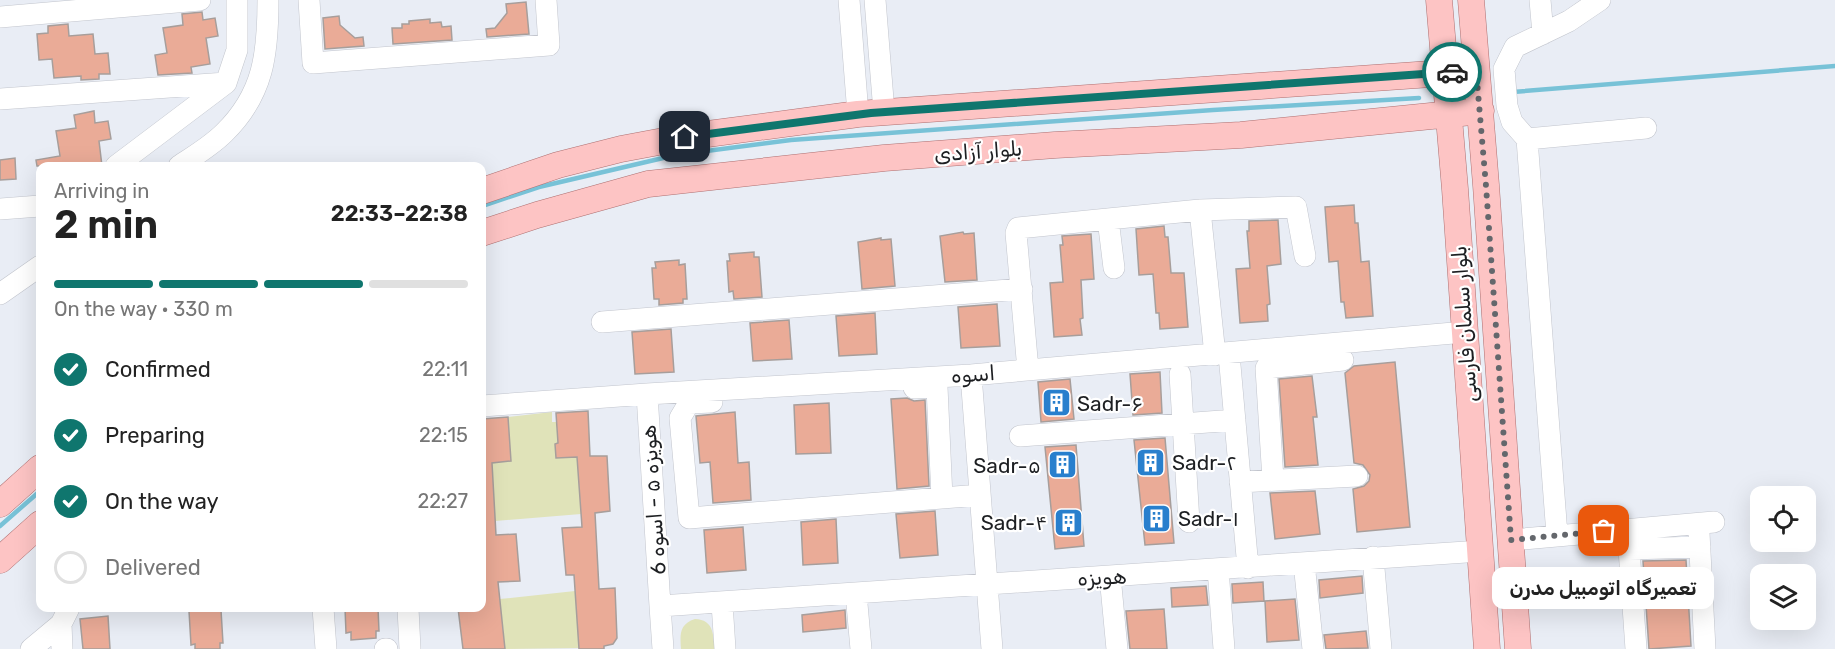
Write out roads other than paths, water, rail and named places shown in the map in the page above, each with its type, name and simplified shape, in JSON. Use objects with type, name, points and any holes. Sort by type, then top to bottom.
[{"type":"main road","name":"بلوار سلمان فارسی","points":[[1439,0],[1455,189],[1487,649]]},
{"type":"main road","name":"بلوار سلمان فارسی","points":[[1471,0],[1481,111],[1518,649]]},
{"type":"main road","points":[[486,190],[558,165],[621,149],[685,137],[858,114],[1476,69]]},
{"type":"main road","name":"بلوار آزادی","points":[[486,232],[537,215],[637,188],[670,182],[884,158],[1055,145],[1241,135],[1481,111]]},
{"type":"main road","points":[[1455,189],[1486,186]]},
{"type":"main road","points":[[0,504],[36,472]]},
{"type":"main road","points":[[0,560],[36,528]]},
{"type":"street","points":[[0,17],[200,0]]},
{"type":"street","points":[[121,162],[226,83],[237,50],[237,0]]},
{"type":"street","points":[[185,162],[224,135],[244,110],[258,86],[268,42],[268,0]]},
{"type":"street","points":[[309,0],[313,63],[549,45],[546,0]]},
{"type":"street","points":[[849,0],[858,114]]},
{"type":"street","points":[[875,0],[884,112]]},
{"type":"street","points":[[1540,0],[1543,34]]},
{"type":"street","points":[[1557,535],[1527,139],[1512,122],[1507,106],[1503,69],[1515,47],[1569,21],[1600,0]]},
{"type":"street","points":[[855,73],[861,78],[869,79],[881,70]]},
{"type":"street","points":[[0,99],[226,83]]},
{"type":"street","points":[[1527,139],[1646,128]]},
{"type":"street","points":[[0,209],[36,206]]},
{"type":"street","points":[[1028,370],[1016,233],[1018,228],[1200,210],[1296,207],[1305,256]]},
{"type":"street","points":[[1200,210],[1222,354],[1235,420],[1248,568]]},
{"type":"street","points":[[1108,219],[1114,268]]},
{"type":"street","points":[[0,294],[36,269]]},
{"type":"street","points":[[602,322],[1022,289]]},
{"type":"street","name":"اسوه","points":[[486,406],[971,375],[1465,332]]},
{"type":"street","points":[[1273,480],[1266,368],[1343,360]]},
{"type":"street","points":[[1180,374],[1189,522]]},
{"type":"street","points":[[971,375],[992,649]]},
{"type":"street","points":[[942,498],[937,387],[689,403],[680,418],[689,518],[980,495]]},
{"type":"street","name":"هویزه ۵ - اسوه 6","points":[[647,394],[650,581],[660,606]]},
{"type":"street","points":[[1020,436],[1235,420]]},
{"type":"street","points":[[1240,482],[1357,476]]},
{"type":"street","points":[[1511,540],[1706,523],[1700,547],[1706,649]]},
{"type":"street","points":[[1636,649],[1629,549],[1700,547]]},
{"type":"street","name":"هویزه","points":[[660,606],[1481,551]]},
{"type":"street","points":[[1373,557],[1381,649]]},
{"type":"street","points":[[1304,563],[1313,649]]},
{"type":"street","points":[[1218,569],[1224,649]]},
{"type":"street","points":[[1110,576],[1117,649]]},
{"type":"street","points":[[856,592],[861,649]]},
{"type":"street","points":[[722,603],[725,649]]},
{"type":"street","points":[[660,606],[663,649]]},
{"type":"street","points":[[323,612],[326,649]]},
{"type":"street","points":[[408,612],[410,649]]},
{"type":"street","points":[[31,649],[65,616]]},
{"type":"street","points":[[62,649],[65,616]]},
{"type":"waterway","points":[[1513,92],[1835,66]]},
{"type":"waterway","points":[[486,205],[539,187],[676,155],[791,140],[1419,98]]},
{"type":"waterway","points":[[0,526],[36,494]]},
{"type":"place","name":"Sadr-۶","points":[[1056,403]]},
{"type":"place","name":"Sadr-۲","points":[[1151,462]]},
{"type":"place","name":"Sadr-۵","points":[[1062,465]]},
{"type":"place","name":"Sadr-۱","points":[[1157,518]]},
{"type":"place","name":"Sadr-۴","points":[[1068,522]]},
{"type":"place","name":"تعمیرگاه اتومبیل مدرن","points":[[1604,531]]}]
